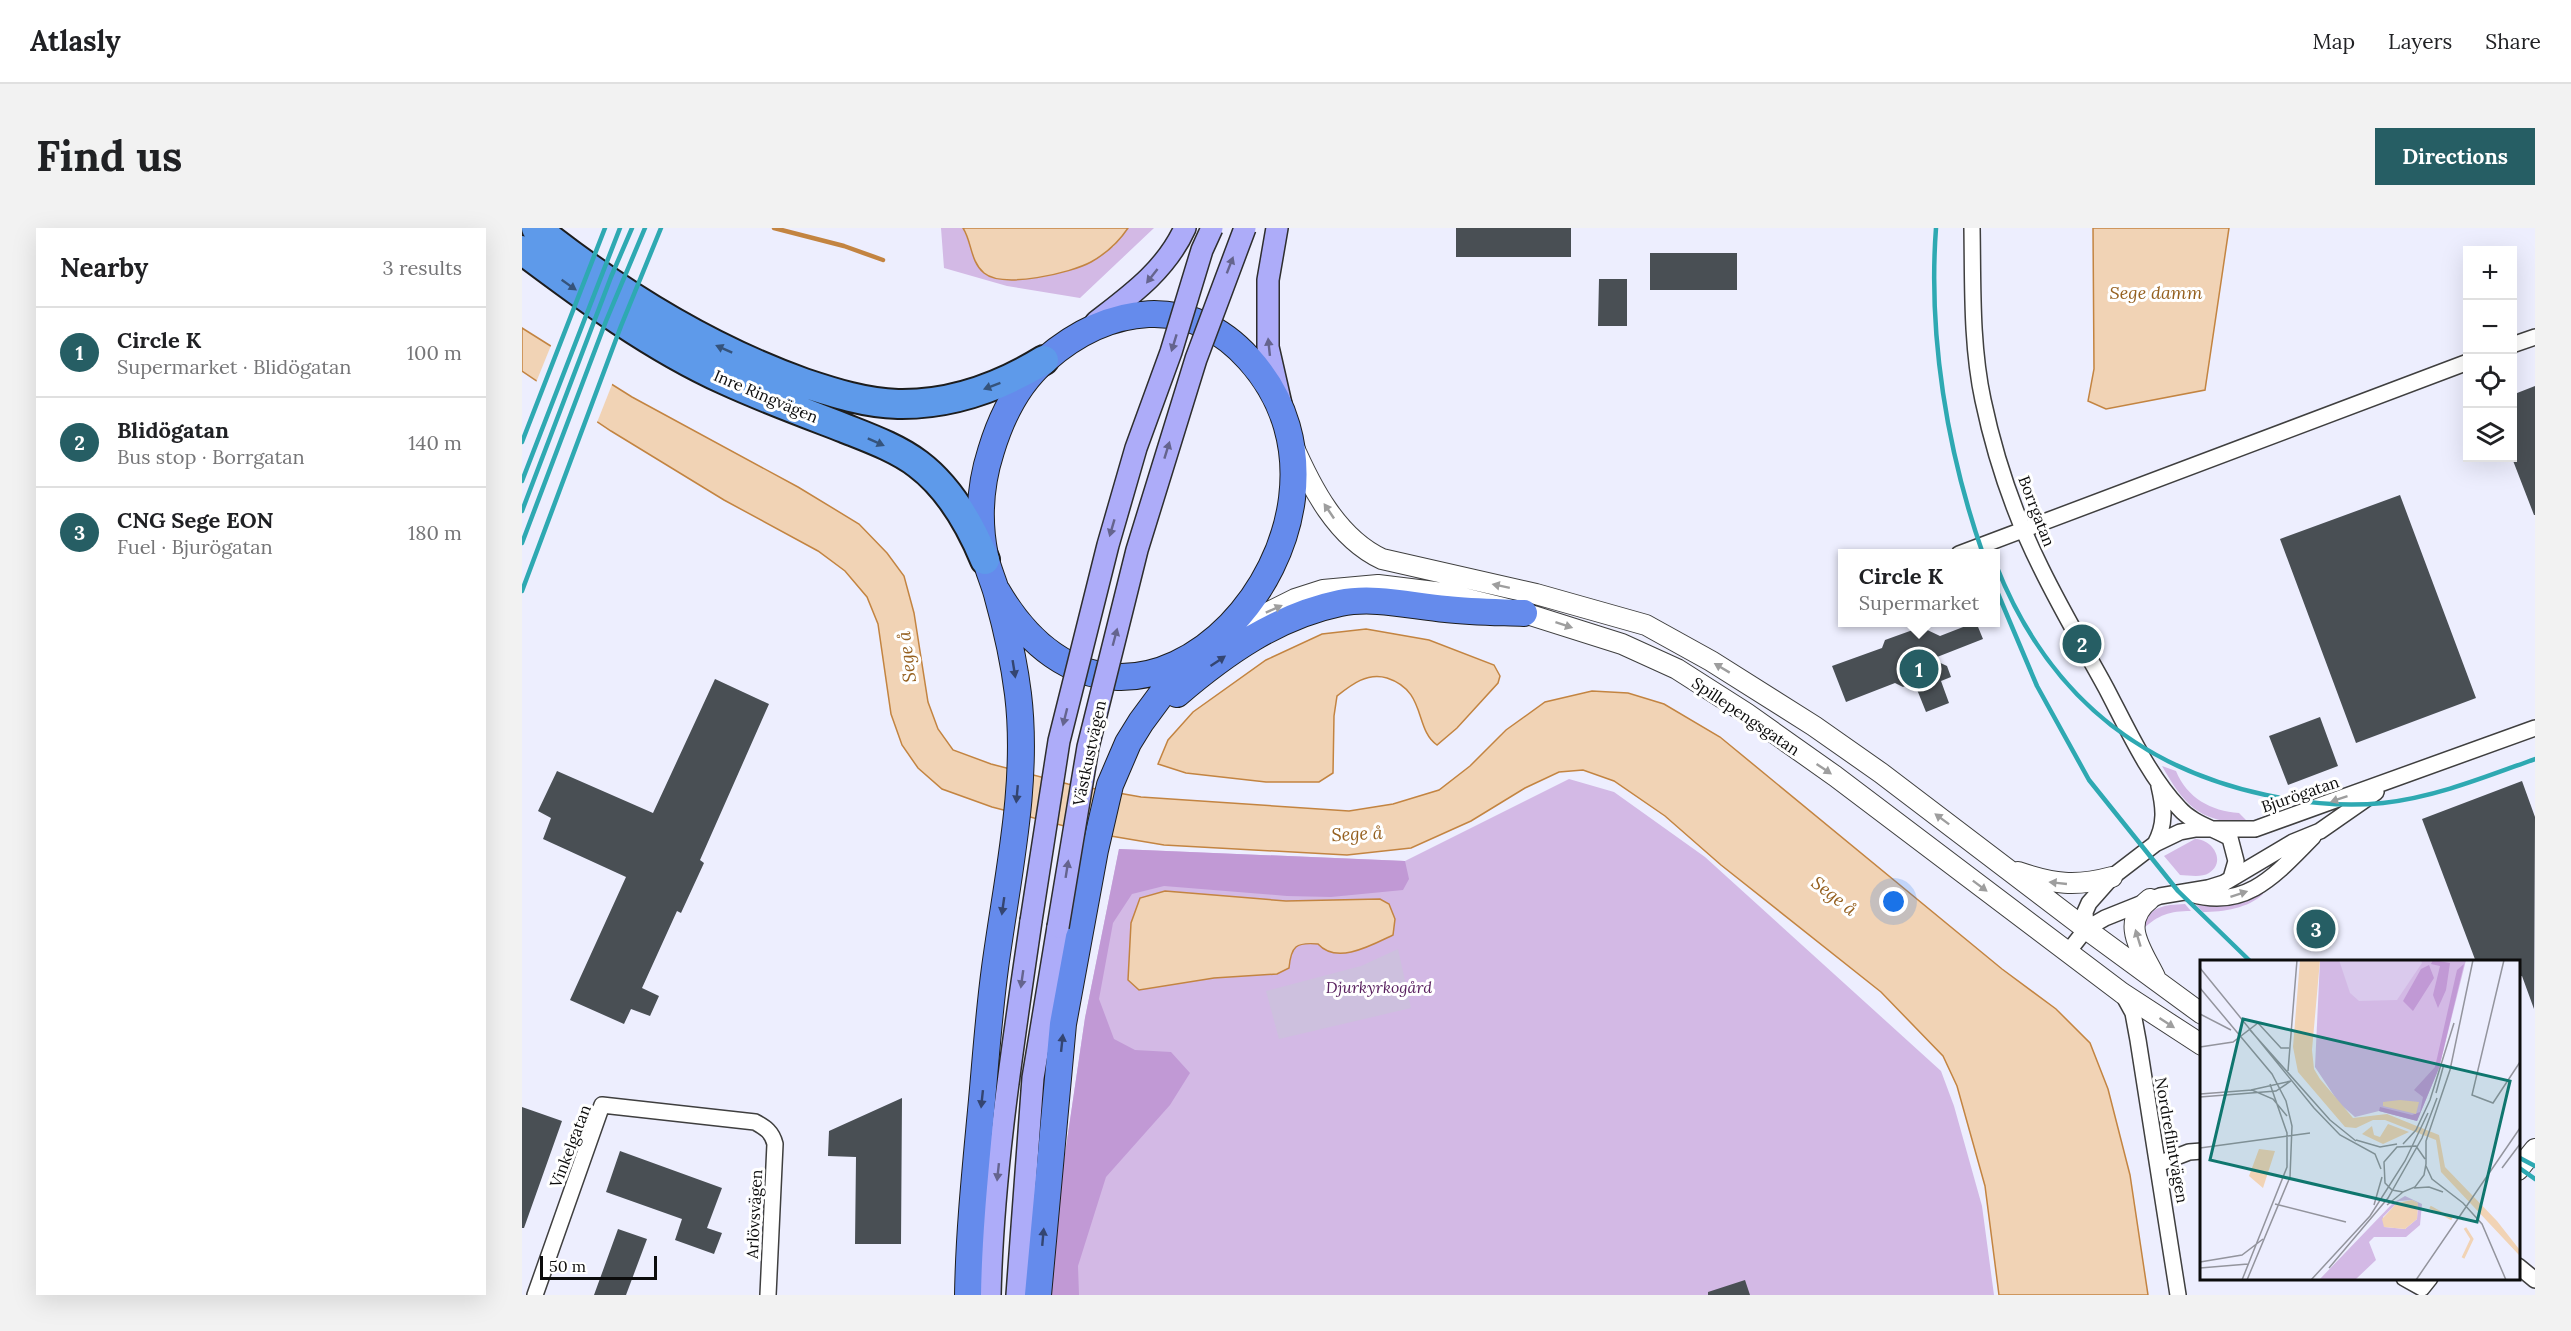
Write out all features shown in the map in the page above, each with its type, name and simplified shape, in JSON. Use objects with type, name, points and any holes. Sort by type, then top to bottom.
[{"type":"highway","name":"Inre Ringvägen","points":[[536,228],[638,302],[716,346],[777,373],[836,394],[897,404],[927,403],[987,389],[1020,375],[1044,360]]},
{"type":"highway","name":"Inre Ringvägen","points":[[522,250],[652,341],[725,380],[858,434],[917,463],[941,485],[962,513],[985,560]]},
{"type":"highway","points":[[1159,313],[1186,317],[1208,326],[1230,340],[1262,374],[1281,404],[1289,438],[1292,472],[1291,505],[1284,539],[1276,560],[1261,585],[1222,636],[1197,653],[1147,673],[1116,678],[1089,674],[1059,661],[1037,643],[1008,611],[997,591],[985,560],[981,503],[991,452],[1012,402],[1028,379],[1044,360],[1077,338],[1101,325],[1136,315],[1159,313]]},
{"type":"highway","points":[[968,1295],[973,1193],[993,984],[1014,827],[1020,762],[1021,726],[1017,693],[997,591]]},
{"type":"highway","points":[[1128,743],[1171,700],[1210,666],[1253,637],[1301,614],[1342,603],[1394,602],[1446,609],[1524,613]]},
{"type":"highway","points":[[1038,1295],[1064,1024],[1095,850],[1110,785],[1128,743],[1157,699],[1197,653]]},
{"type":"main road","points":[[1077,338],[1144,286],[1180,240],[1185,228]]},
{"type":"main road","name":"Västkustvägen","points":[[990,1295],[998,1167],[1030,921],[1059,741],[1108,545],[1136,448],[1171,352],[1202,250],[1212,228]]},
{"type":"main road","name":"Västkustvägen","points":[[1017,1295],[1023,1184],[1033,1078],[1088,747],[1137,550],[1196,359],[1245,228]]},
{"type":"main road","points":[[1276,228],[1268,280],[1268,347],[1281,404]]},
{"type":"street","name":"Borrgatan","points":[[1972,228],[1973,310],[1983,400],[2008,487],[2024,529],[2041,568],[2135,743],[2158,780],[2180,809],[2198,823],[2230,838],[2236,861],[2231,878]]},
{"type":"street","points":[[2517,343],[2535,337]]},
{"type":"street","points":[[1972,549],[2463,364]]},
{"type":"street","name":"Spillepengsgatan","points":[[1289,438],[1327,509],[1364,550],[1382,559],[1536,594],[1646,626],[1729,672],[1814,726],[1881,773],[2200,1013]]},
{"type":"street","name":"Spillepengsgatan","points":[[1222,636],[1242,623],[1295,599],[1323,590],[1378,585],[1443,593],[1524,613],[1622,644],[1687,675],[1746,712],[2122,993],[2200,1044]]},
{"type":"street","name":"Bjurögatan","points":[[2086,929],[2085,912],[2089,903],[2112,877],[2155,844],[2180,832],[2255,829],[2535,728]]},
{"type":"street","name":"Borrgatan","points":[[2155,844],[2161,833],[2164,808],[2158,780]]},
{"type":"street","name":"Bjurögatan","points":[[2183,891],[2219,900],[2255,889],[2279,871],[2320,831],[2394,780]]},
{"type":"street","name":"Bjurögatan","points":[[2068,952],[2086,929],[2150,899],[2208,888],[2231,878],[2293,842],[2320,831]]},
{"type":"street","points":[[2005,868],[2051,883],[2076,884],[2112,877]]},
{"type":"street","points":[[2150,899],[2139,907],[2135,918],[2135,937],[2156,980]]},
{"type":"street","name":"Nordreflintvägen","points":[[2122,993],[2133,1013],[2178,1295]]},
{"type":"street","name":"Vinkelgatan","points":[[535,1295],[602,1105],[755,1122],[768,1129],[773,1135]]},
{"type":"street","name":"Arlövsvägen","points":[[768,1295],[776,1144],[773,1135]]},
{"type":"street","points":[[2520,1168],[2535,1149]]},
{"type":"street","points":[[2158,1164],[2190,1152],[2200,1151]]},
{"type":"street","points":[[2520,1268],[2535,1280]]},
{"type":"green space","points":[[941,228],[963,228],[971,248],[1113,247],[1128,228],[1154,228],[1080,298],[1007,286],[944,268]]},
{"type":"green space","points":[[2162,766],[2176,771],[2193,796],[2210,806],[2239,813],[2248,822],[2218,820],[2196,809],[2178,791]]},
{"type":"green space","points":[[1569,779],[1614,792],[1705,857],[1941,1071],[1954,1106],[1982,1206],[1994,1295],[1047,1295],[1048,1270],[1085,1018],[1119,849],[1405,861]]},
{"type":"green space","points":[[2195,839],[2212,847],[2217,863],[2206,875],[2180,875],[2164,856]]},
{"type":"green space","points":[[2263,889],[2263,894],[2257,899],[2235,908],[2203,912],[2196,905],[2231,902]]},
{"type":"green space","points":[[2185,904],[2191,911],[2165,915],[2143,929],[2148,916],[2158,908]]},
{"type":"green space","name":"Djurkyrkogård","points":[[1398,949],[1411,1008],[1279,1039],[1266,991],[1361,966]]},
{"type":"shaded area","points":[[1119,849],[1405,861],[1409,879],[1403,890],[1331,897],[1287,896],[1164,886],[1132,894],[1113,923],[1099,999],[1114,1039],[1135,1050],[1171,1052],[1190,1073],[1170,1105],[1106,1177],[1078,1266],[1079,1295],[1047,1295],[1048,1270],[1085,1018]]},
{"type":"water","points":[[963,228],[1128,228],[1116,243],[1091,262],[1053,275],[1006,280],[993,278],[979,268]]},
{"type":"water","name":"Sege damm","points":[[2093,228],[2229,228],[2205,390],[2106,409],[2088,401],[2094,369]]},
{"type":"water","name":"Sege å","points":[[522,328],[632,397],[798,487],[859,524],[887,553],[904,576],[914,613],[928,702],[938,729],[953,750],[991,764],[1068,784],[1141,797],[1349,811],[1393,804],[1439,790],[1470,766],[1506,730],[1545,702],[1592,691],[1628,693],[1664,704],[1720,737],[2002,969],[2056,1009],[2090,1043],[2108,1089],[2130,1175],[2148,1295],[1999,1295],[1985,1186],[1957,1086],[1943,1056],[1881,992],[1721,865],[1665,816],[1614,781],[1583,770],[1559,772],[1525,788],[1471,821],[1411,848],[1347,855],[1164,845],[1087,832],[992,807],[942,789],[918,768],[902,745],[891,714],[878,624],[867,597],[845,571],[818,551],[724,500],[611,431],[522,371]]},
{"type":"water","points":[[1366,629],[1429,640],[1494,665],[1500,676],[1498,683],[1457,728],[1437,745],[1425,730],[1414,701],[1400,684],[1387,678],[1373,677],[1354,684],[1337,696],[1334,716],[1333,773],[1319,782],[1266,782],[1186,773],[1158,764],[1168,740],[1193,712],[1266,660],[1322,634]]},
{"type":"water","points":[[1165,891],[1286,901],[1380,899],[1389,904],[1395,919],[1393,935],[1365,948],[1345,953],[1326,950],[1318,944],[1300,945],[1293,950],[1289,968],[1277,974],[1214,978],[1139,990],[1128,980],[1131,923],[1140,898]]},
{"type":"pier","points":[[552,343],[613,382],[596,425],[535,385]]},
{"type":"building","points":[[1456,228],[1571,228],[1571,257],[1456,257]]},
{"type":"building","points":[[1650,253],[1737,253],[1737,290],[1650,290]]},
{"type":"building","points":[[1599,279],[1627,279],[1627,326],[1598,326]]},
{"type":"building","points":[[2535,386],[2535,515],[2514,462],[2517,462],[2517,393]]},
{"type":"building","points":[[2400,495],[2476,698],[2356,743],[2280,539]]},
{"type":"building","points":[[1921,627],[1940,636],[1963,627],[1978,627],[1983,639],[1932,659],[1947,666],[1951,677],[1941,681],[1949,703],[1926,712],[1914,682],[1903,687],[1895,683],[1846,702],[1832,666],[1882,648],[1885,640]]},
{"type":"building","points":[[715,679],[769,704],[700,860],[704,863],[681,913],[677,911],[642,988],[659,996],[650,1016],[631,1009],[624,1024],[570,1000],[626,877],[543,839],[551,818],[538,811],[557,771],[653,813]]},
{"type":"building","points":[[2320,717],[2338,766],[2288,785],[2269,736]]},
{"type":"building","points":[[2522,781],[2535,817],[2534,1009],[2522,976],[2520,976],[2520,960],[2475,960],[2422,819]]},
{"type":"building","points":[[902,1098],[901,1244],[855,1244],[856,1157],[828,1156],[829,1131]]},
{"type":"building","points":[[522,1107],[562,1121],[524,1228],[522,1228]]},
{"type":"building","points":[[620,1151],[722,1188],[707,1228],[722,1233],[714,1254],[675,1240],[682,1219],[606,1192]]},
{"type":"building","points":[[618,1229],[647,1239],[626,1295],[594,1295]]},
{"type":"building","points":[[1745,1280],[1750,1295],[1708,1295],[1708,1292]]},
{"type":"waterway","points":[[774,228],[844,246],[883,260]]},
{"type":"railway","points":[[522,442],[605,228]]},
{"type":"railway","points":[[522,481],[620,228]]},
{"type":"railway","points":[[522,511],[611,277],[632,228]]},
{"type":"railway","points":[[522,543],[606,321],[645,228]]},
{"type":"railway","points":[[522,591],[621,326],[661,228]]},
{"type":"railway","points":[[1936,228],[1935,310],[1943,393],[1959,475],[1981,549]]},
{"type":"railway","points":[[2000,574],[2016,609],[2040,649],[2068,685],[2100,716],[2136,743],[2175,765],[2219,782],[2266,795],[2324,804],[2383,803],[2441,791],[2535,759]]},
{"type":"railway","points":[[2000,598],[2037,686],[2089,780],[2178,891],[2249,960]]},
{"type":"railway","points":[[2520,1158],[2535,1166]]},
{"type":"railway","points":[[2520,1168],[2535,1179]]},
{"type":"place","name":"Blidögatan","points":[[2082,644]]},
{"type":"place","name":"Circle K","points":[[1919,669]]},
{"type":"place","name":"CNG Sege EON","points":[[2316,929]]}]
